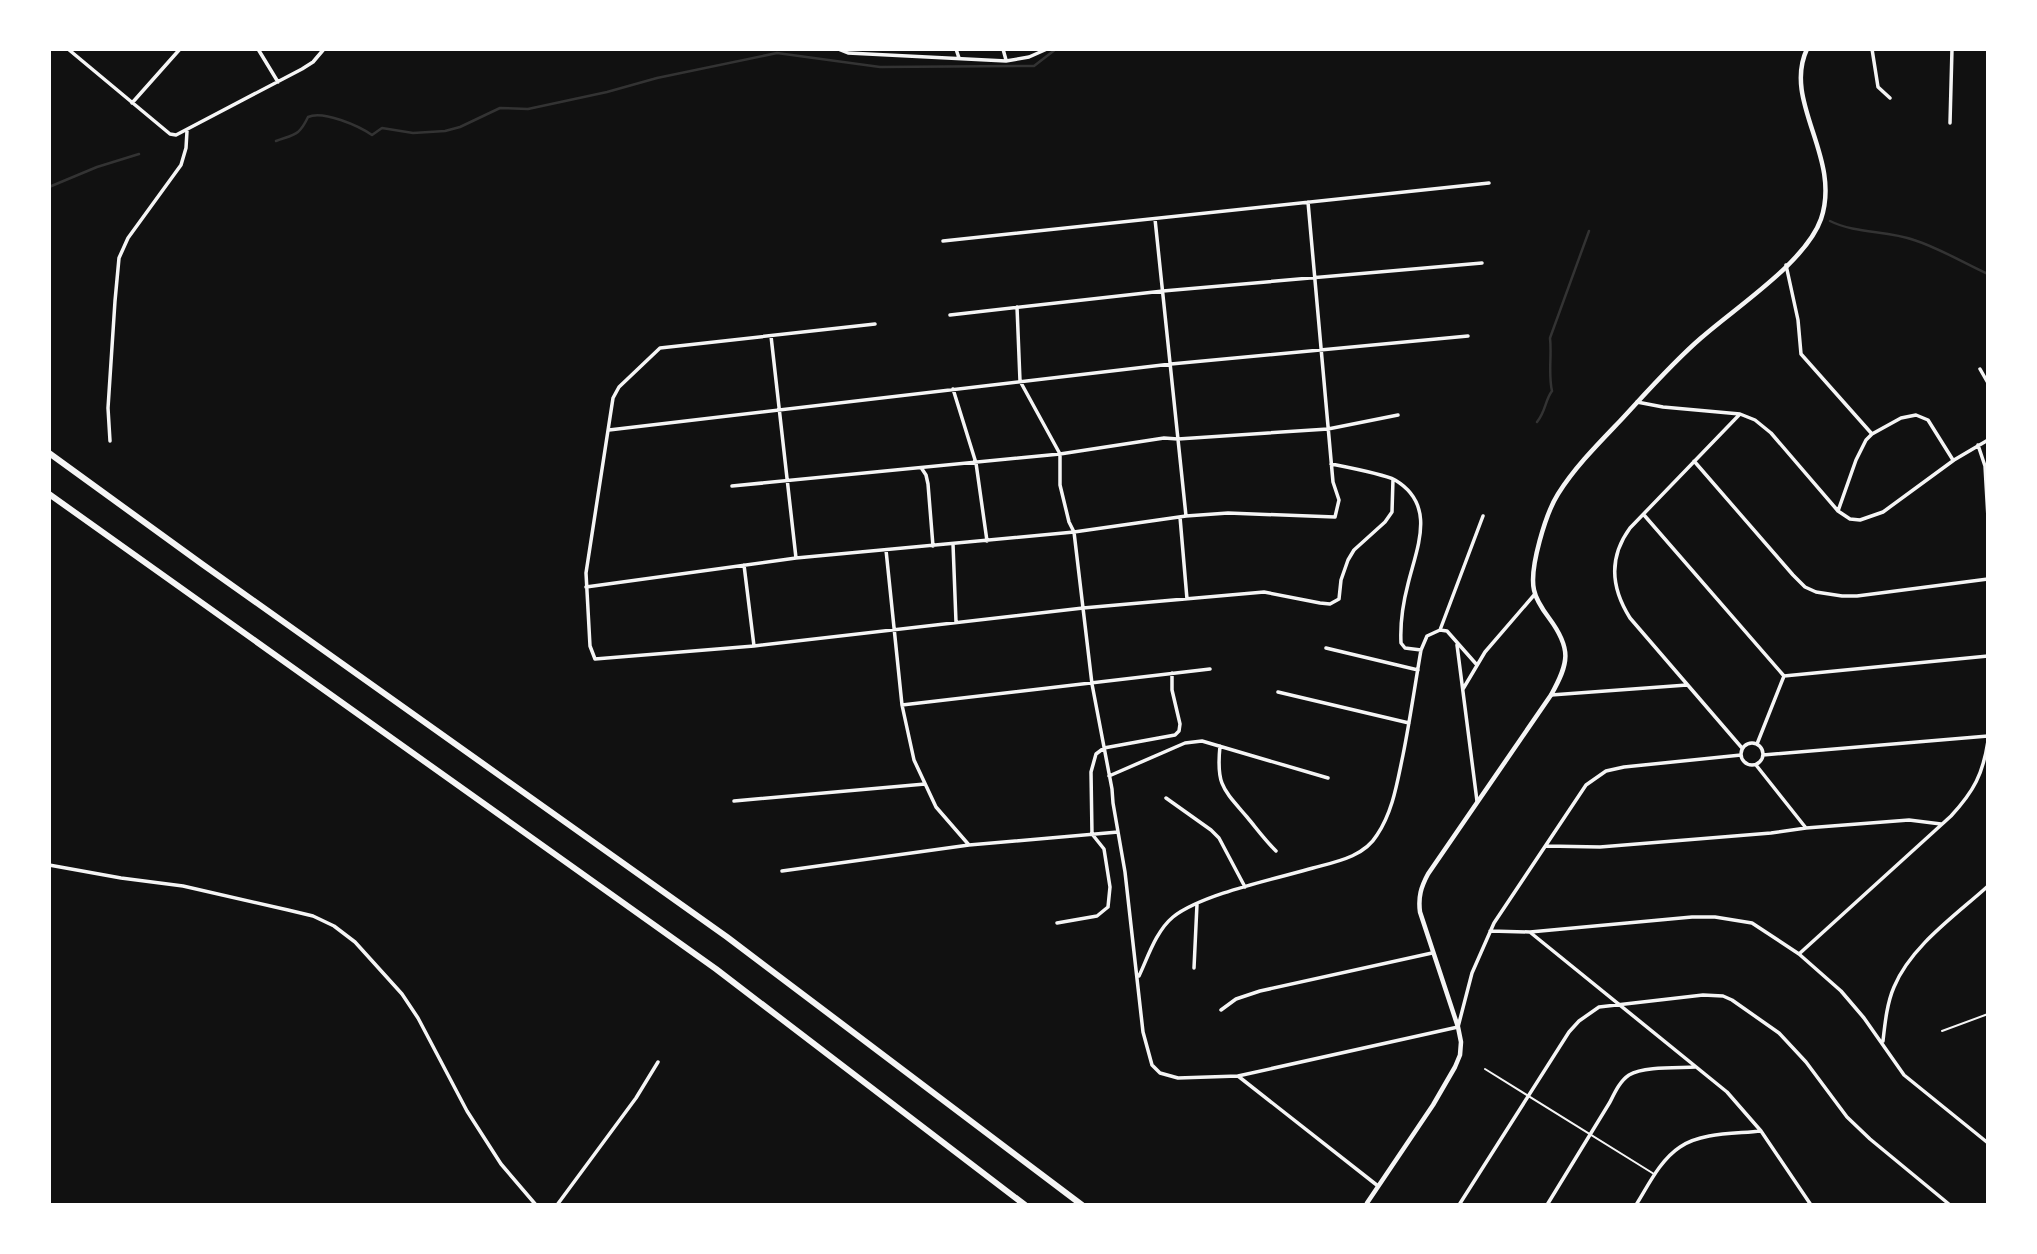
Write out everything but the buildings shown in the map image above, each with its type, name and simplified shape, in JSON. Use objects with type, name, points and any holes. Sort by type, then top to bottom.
[{"type":"highway","points":[[49,453],[727,937],[1082,1205]]},
{"type":"highway","points":[[49,494],[716,969],[1026,1205]]},
{"type":"street","points":[[132,103],[180,49]]},
{"type":"street","points":[[258,49],[278,82]]},
{"type":"street","points":[[72,50],[132,103],[170,134],[176,135],[313,62],[324,49]]},
{"type":"street","points":[[838,49],[848,53],[862,51],[910,57],[1006,61],[1029,57],[1047,49]]},
{"type":"street","points":[[907,49],[910,57]]},
{"type":"street","points":[[956,49],[959,58]]},
{"type":"street","points":[[1003,49],[1006,61]]},
{"type":"street","points":[[1367,1204],[1433,1105],[1460,1055],[1458,1027],[1420,912],[1422,886],[1551,695],[1564,670],[1566,651],[1556,627],[1535,594],[1533,578],[1547,518],[1556,498],[1581,462],[1700,338],[1786,265],[1820,221],[1825,203],[1825,181],[1820,151],[1801,91],[1800,71],[1807,49]]},
{"type":"street","points":[[1872,49],[1878,87],[1890,98]]},
{"type":"street","points":[[1950,123],[1952,49]]},
{"type":"street","points":[[110,441],[108,408],[120,258],[128,238],[181,165],[185,157],[187,131]]},
{"type":"street","points":[[943,241],[1489,183]]},
{"type":"street","points":[[586,587],[796,558],[1074,533],[1186,516],[1227,513],[1335,517],[1339,500],[1331,464],[1308,202]]},
{"type":"street","points":[[1155,219],[1186,516]]},
{"type":"street","points":[[950,315],[1163,290],[1482,263]]},
{"type":"street","points":[[1786,265],[1798,320],[1801,354],[1872,434]]},
{"type":"street","points":[[1017,307],[1020,381],[1060,454],[1060,485],[1074,533],[1092,684],[1125,872],[1147,1049],[1152,1065],[1160,1073],[1178,1078],[1238,1076],[1458,1027]]},
{"type":"street","points":[[875,324],[660,348],[619,387],[613,398],[586,573],[590,646],[596,659],[754,646],[1083,607],[1264,592],[1320,603],[1335,603],[1339,599],[1343,571],[1354,550],[1389,518],[1392,512],[1394,479]]},
{"type":"street","points":[[771,336],[796,558]]},
{"type":"street","points":[[609,430],[1171,364],[1468,336]]},
{"type":"street","points":[[1980,369],[1988,383]]},
{"type":"street","points":[[953,389],[976,463],[987,541]]},
{"type":"street","points":[[1637,402],[1747,416],[1763,426],[1838,511],[1850,519],[1860,520],[1883,512],[1954,460],[1988,440]]},
{"type":"street","points":[[1740,414],[1623,538],[1616,560],[1616,591],[1630,618],[1742,748]]},
{"type":"street","points":[[732,486],[1060,454],[1164,438],[1328,429],[1398,415]]},
{"type":"street","points":[[1838,511],[1862,446],[1872,434],[1901,418],[1909,415],[1921,416],[1933,427],[1954,460]]},
{"type":"street","points":[[1978,445],[1985,466],[1988,518]]},
{"type":"street","points":[[1694,461],[1793,575],[1805,587],[1816,592],[1835,596],[1857,596],[1988,579]]},
{"type":"street","points":[[1331,464],[1394,479],[1410,493],[1420,511],[1420,534],[1403,605],[1401,643],[1405,648],[1421,650]]},
{"type":"street","points":[[922,468],[928,484],[933,546]]},
{"type":"street","points":[[1644,515],[1784,676]]},
{"type":"street","points":[[1440,630],[1483,516]]},
{"type":"street","points":[[1180,517],[1187,599]]},
{"type":"street","points":[[953,544],[956,622]]},
{"type":"street","points":[[886,550],[902,705],[914,760],[936,807],[970,845]]},
{"type":"street","points":[[744,565],[754,646]]},
{"type":"street","points":[[1462,691],[1499,635],[1535,594]]},
{"type":"street","points":[[1138,978],[1161,930],[1172,918],[1197,904],[1244,887],[1344,859],[1360,852],[1376,838],[1396,790],[1421,650],[1427,636],[1440,630],[1447,631],[1477,665]]},
{"type":"street","points":[[1457,644],[1478,803]]},
{"type":"street","points":[[1326,648],[1418,670]]},
{"type":"street","points":[[1784,676],[1988,656]]},
{"type":"street","points":[[902,705],[1209,669]]},
{"type":"street","points":[[1057,923],[1097,916],[1108,907],[1110,887],[1104,849],[1092,834],[1091,772],[1096,754],[1104,748],[1174,735],[1179,731],[1172,673]]},
{"type":"street","points":[[1757,744],[1784,676]]},
{"type":"street","points":[[1551,695],[1687,685]]},
{"type":"street","points":[[1278,692],[1409,723]]},
{"type":"street","points":[[1763,755],[1988,738],[1985,762],[1973,790],[1951,816],[1799,954]]},
{"type":"street","points":[[1109,776],[1185,743],[1202,741],[1328,778]]},
{"type":"street","points":[[1755,765],[1761,761],[1761,747],[1748,743],[1742,748],[1741,755],[1746,763],[1755,765],[1806,828]]},
{"type":"street","points":[[1220,747],[1219,774],[1226,794],[1276,851]]},
{"type":"street","points":[[1458,1027],[1472,973],[1501,910],[1586,785],[1606,771],[1625,767],[1741,755]]},
{"type":"street","points":[[734,801],[925,784]]},
{"type":"street","points":[[1166,798],[1219,838],[1244,887]]},
{"type":"street","points":[[1545,846],[1600,848],[1909,820],[1941,824]]},
{"type":"street","points":[[782,871],[970,845],[1118,832]]},
{"type":"street","points":[[49,865],[183,886],[288,909],[313,916],[334,926],[355,942],[402,994],[418,1017],[467,1111],[501,1164],[536,1205]]},
{"type":"street","points":[[1883,1043],[1894,988],[1910,959],[1988,886]]},
{"type":"street","points":[[1194,968],[1197,904]]},
{"type":"street","points":[[1490,931],[1530,932],[1682,918],[1715,917],[1752,923],[1799,954],[1841,991],[1904,1074],[1988,1143]]},
{"type":"street","points":[[1530,932],[1727,1092],[1762,1131],[1811,1205]]},
{"type":"street","points":[[1222,1010],[1236,999],[1253,993],[1432,953]]},
{"type":"street","points":[[1459,1205],[1579,1020],[1599,1007],[1713,995],[1723,996],[1744,1007],[1779,1033],[1806,1062],[1847,1117],[1950,1205]]},
{"type":"street","points":[[557,1205],[636,1098],[658,1062]]},
{"type":"street","points":[[1547,1205],[1617,1087],[1627,1076],[1638,1071],[1697,1067]]},
{"type":"street","points":[[1238,1076],[1378,1186]]},
{"type":"street","points":[[1636,1205],[1655,1174],[1679,1147],[1691,1141],[1711,1137],[1762,1131]]},
{"type":"lane","points":[[1942,1031],[1988,1014]]},
{"type":"lane","points":[[1485,1069],[1655,1174]]},
{"type":"waterway","points":[[276,141],[296,134],[308,117],[315,115],[341,120],[372,135],[382,128],[413,133],[445,131],[500,108],[528,109],[777,53],[880,67],[1034,66],[1056,49]]},
{"type":"waterway","points":[[49,187],[97,167],[139,154]]},
{"type":"waterway","points":[[1830,221],[1850,228],[1914,240],[1988,274]]},
{"type":"waterway","points":[[1537,422],[1552,391],[1550,338],[1589,231]]}]
